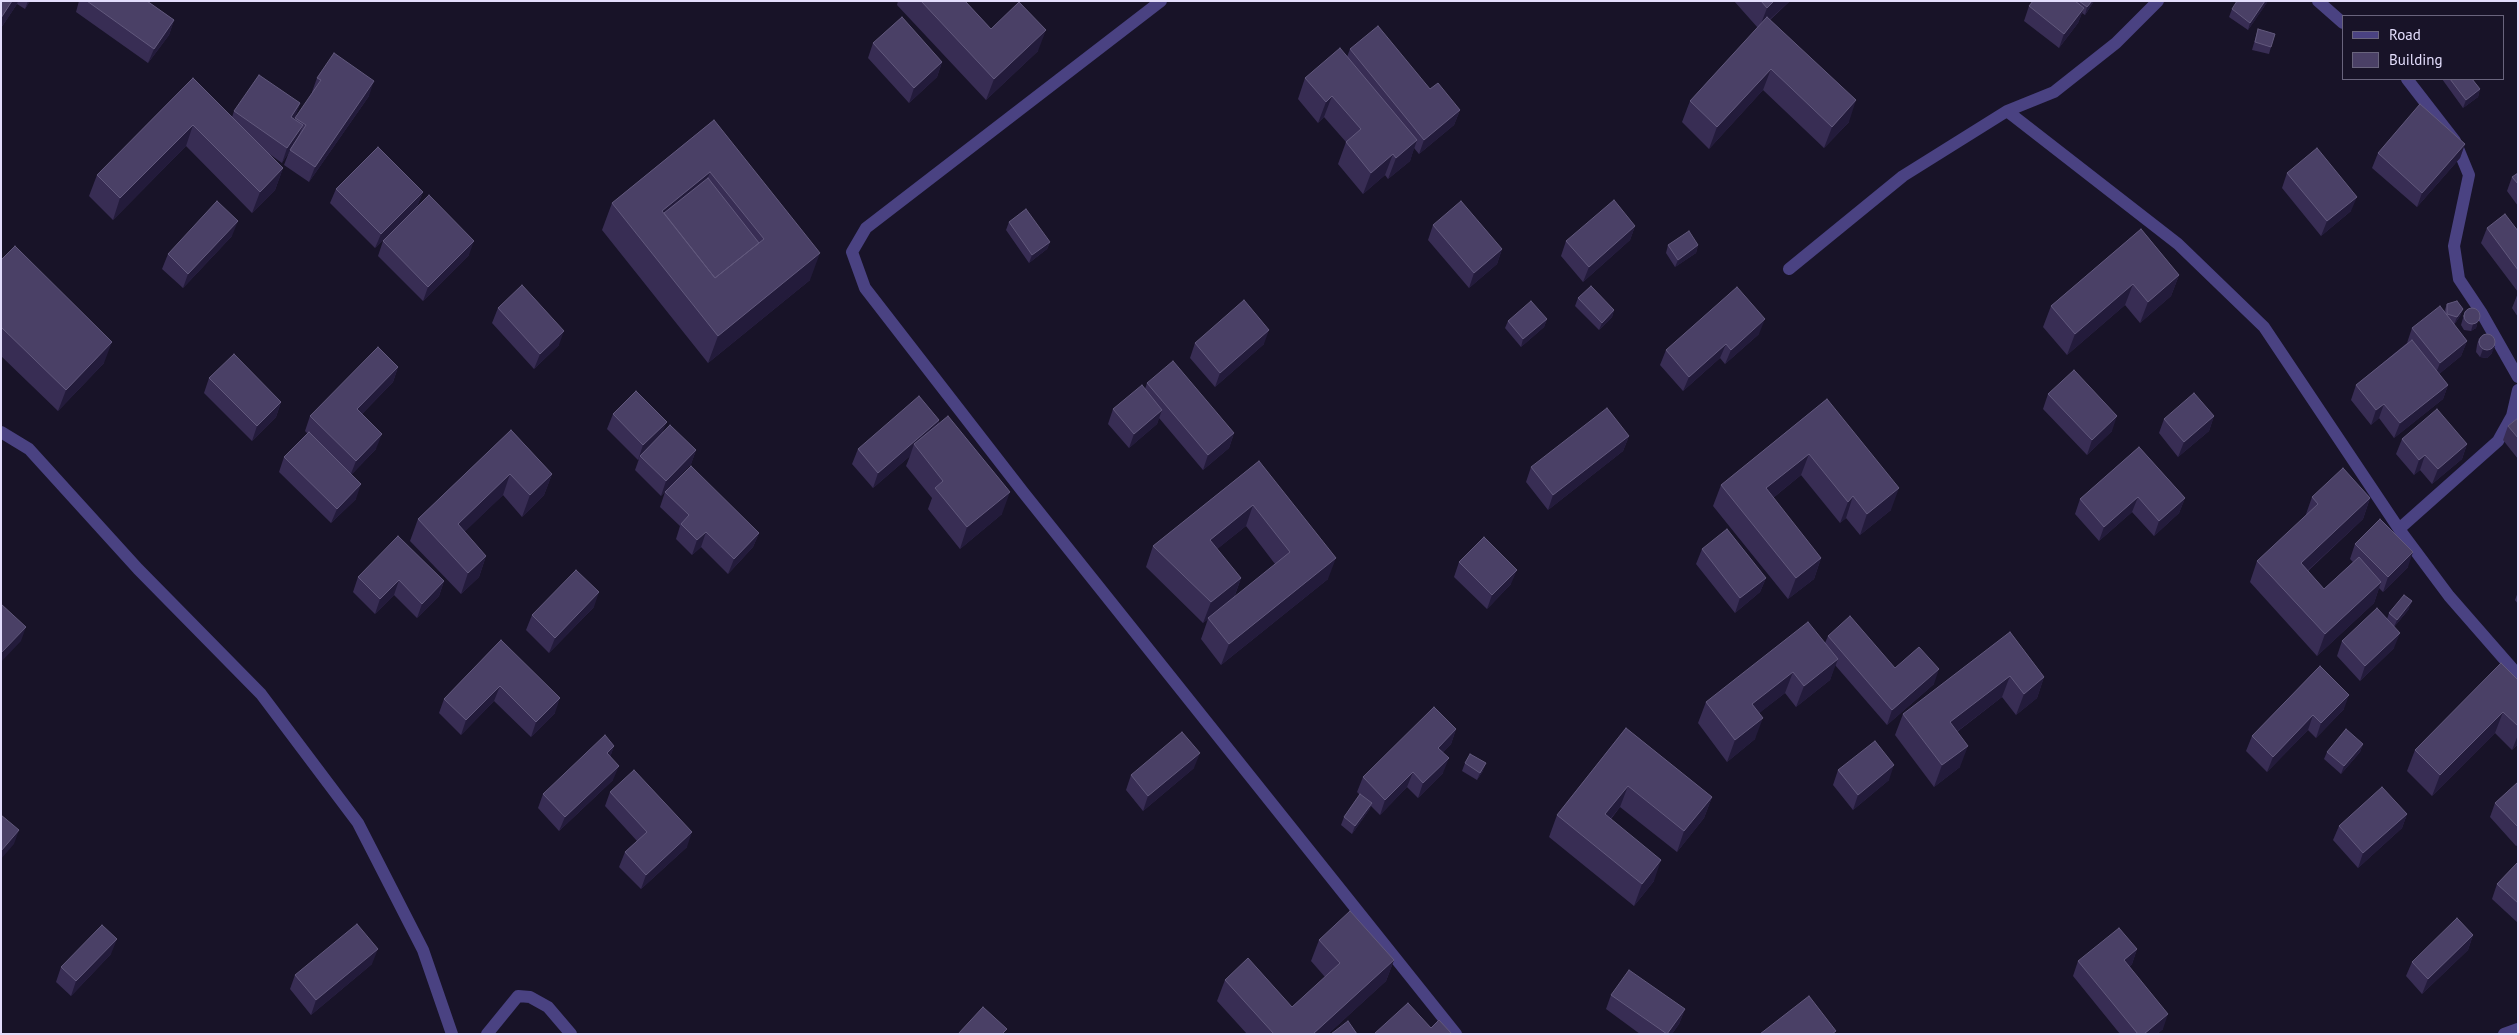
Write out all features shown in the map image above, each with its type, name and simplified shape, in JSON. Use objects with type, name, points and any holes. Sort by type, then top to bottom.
[{"type":"street","points":[[1161,1],[866,228],[852,252],[865,288],[1029,499],[1456,1034]]},
{"type":"street","points":[[1789,269],[1903,176],[2007,112],[2054,92],[2116,43],[2158,1]]},
{"type":"street","points":[[2318,1],[2342,22]]},
{"type":"street","points":[[2408,80],[2455,141],[2469,175],[2454,246],[2459,279],[2481,312],[2518,377]]},
{"type":"street","points":[[2007,112],[2178,244],[2264,327],[2399,529],[2449,596],[2518,675]]},
{"type":"street","points":[[2399,529],[2498,441],[2512,416],[2518,390]]},
{"type":"street","points":[[1,432],[29,449],[138,569],[261,694],[358,823],[423,950],[452,1034]]},
{"type":"street","points":[[487,1034],[518,996],[530,997],[548,1007],[571,1034]]},
{"type":"street","points":[[2504,1034],[2518,1029]]},
{"type":"building","points":[[1,1],[12,1],[1,18]]},
{"type":"building","points":[[87,1],[147,1],[174,20],[154,49]]},
{"type":"building","points":[[921,1],[965,1],[991,29],[1019,2],[1046,30],[994,79]]},
{"type":"building","points":[[1761,1],[1774,1],[1767,8]]},
{"type":"building","points":[[2033,1],[2075,1],[2084,8],[2064,34],[2029,6]]},
{"type":"building","points":[[2079,1],[2092,1],[2087,7]]},
{"type":"building","points":[[2237,1],[2265,1],[2250,23],[2232,9]]},
{"type":"building","points":[[902,17],[942,62],[914,88],[873,43]]},
{"type":"building","points":[[1767,17],[1856,100],[1832,127],[1771,69],[1717,127],[1690,101]]},
{"type":"building","points":[[1378,26],[1430,89],[1438,83],[1460,110],[1424,140],[1350,49]]},
{"type":"building","points":[[2258,29],[2275,34],[2271,47],[2255,42]]},
{"type":"building","points":[[1340,48],[1417,140],[1396,158],[1393,154],[1371,173],[1346,142],[1361,129],[1332,96],[1326,102],[1305,78]]},
{"type":"building","points":[[334,53],[374,81],[315,167],[290,150],[306,125],[295,118],[321,80],[317,78]]},
{"type":"building","points":[[259,75],[300,103],[291,117],[303,125],[287,148],[234,111]]},
{"type":"building","points":[[193,78],[283,168],[260,192],[193,125],[120,198],[97,175]]},
{"type":"building","points":[[2451,80],[2473,80],[2480,89],[2466,100]]},
{"type":"building","points":[[2420,104],[2465,144],[2422,193],[2378,153]]},
{"type":"building","points":[[714,120],[820,253],[718,336],[612,203]],"holes":[[[710,172],[764,239],[715,278],[662,211]]]},
{"type":"building","points":[[378,147],[423,192],[381,234],[336,189]]},
{"type":"building","points":[[2317,148],[2357,197],[2327,221],[2287,173]]},
{"type":"building","points":[[2518,173],[2518,184],[2512,177]]},
{"type":"building","points":[[708,178],[759,243],[715,278],[664,213]]},
{"type":"building","points":[[429,195],[474,241],[428,287],[383,241]]},
{"type":"building","points":[[1614,200],[1635,226],[1589,267],[1566,241]]},
{"type":"building","points":[[217,201],[238,221],[188,274],[168,254]]},
{"type":"building","points":[[1461,201],[1502,249],[1474,273],[1433,225]]},
{"type":"building","points":[[1026,209],[1050,242],[1032,255],[1009,222]]},
{"type":"building","points":[[2505,214],[2518,231],[2518,270],[2487,228]]},
{"type":"building","points":[[2141,229],[2179,275],[2148,302],[2133,284],[2075,334],[2051,306]]},
{"type":"building","points":[[1689,231],[1698,245],[1678,260],[1668,245]]},
{"type":"building","points":[[15,246],[112,342],[66,390],[1,327],[1,260]]},
{"type":"building","points":[[522,285],[564,331],[540,354],[498,308]]},
{"type":"building","points":[[1591,286],[1614,310],[1602,323],[1578,298]]},
{"type":"building","points":[[1737,287],[1765,319],[1731,350],[1726,344],[1689,377],[1666,350]]},
{"type":"building","points":[[1244,300],[1269,330],[1220,373],[1195,343]]},
{"type":"building","points":[[1531,301],[1547,319],[1523,339],[1508,321]]},
{"type":"building","points":[[2457,301],[2463,309],[2457,317],[2447,314],[2447,304]]},
{"type":"building","points":[[2440,306],[2467,341],[2440,363],[2412,328]]},
{"type":"building","points":[[2472,308],[2480,316],[2472,324],[2464,316]]},
{"type":"building","points":[[2484,334],[2490,334],[2495,339],[2493,348],[2484,350],[2479,345],[2479,339]]},
{"type":"building","points":[[2412,340],[2448,385],[2400,423],[2384,404],[2376,410],[2356,385]]},
{"type":"building","points":[[378,347],[398,367],[357,409],[382,434],[356,461],[310,416]]},
{"type":"building","points":[[234,354],[281,402],[257,426],[209,378]]},
{"type":"building","points":[[1173,361],[1234,433],[1208,455],[1147,383]]},
{"type":"building","points":[[2074,370],[2117,416],[2092,440],[2048,394]]},
{"type":"building","points":[[1142,385],[1162,410],[1134,434],[1113,409]]},
{"type":"building","points":[[636,391],[667,422],[643,445],[613,414]]},
{"type":"building","points":[[2194,393],[2214,416],[2184,442],[2164,419]]},
{"type":"building","points":[[919,396],[939,420],[878,473],[858,449]]},
{"type":"building","points":[[1827,399],[1899,488],[1867,514],[1853,496],[1848,502],[1809,454],[1766,488],[1821,558],[1796,578],[1721,485]]},
{"type":"building","points":[[1607,408],[1629,436],[1553,495],[1531,467]]},
{"type":"building","points":[[2437,409],[2467,444],[2438,469],[2425,455],[2419,460],[2402,439]]},
{"type":"building","points":[[948,416],[1010,492],[967,527],[935,488],[943,481],[914,444]]},
{"type":"building","points":[[2518,418],[2518,438],[2508,426]]},
{"type":"building","points":[[670,425],[696,450],[666,481],[640,456]]},
{"type":"building","points":[[511,430],[552,474],[530,495],[510,474],[458,524],[486,556],[468,573],[418,519]]},
{"type":"building","points":[[309,432],[361,484],[337,509],[284,457]]},
{"type":"building","points":[[2139,447],[2185,498],[2159,521],[2138,497],[2104,527],[2080,499]]},
{"type":"building","points":[[1259,461],[1336,558],[1229,644],[1208,618],[1290,552],[1253,505],[1210,540],[1241,578],[1211,602],[1153,546]]},
{"type":"building","points":[[691,466],[759,533],[734,559],[706,532],[697,540],[681,524],[689,515],[665,492]]},
{"type":"building","points":[[2343,468],[2370,498],[2301,563],[2324,589],[2359,557],[2381,582],[2325,634],[2257,561],[2318,504],[2312,497]]},
{"type":"building","points":[[2380,519],[2413,552],[2388,577],[2355,544]]},
{"type":"building","points":[[1727,529],[1766,578],[1740,598],[1702,549]]},
{"type":"building","points":[[398,536],[444,581],[422,604],[399,580],[380,599],[358,577]]},
{"type":"building","points":[[1484,537],[1517,570],[1492,595],[1459,562]]},
{"type":"building","points":[[576,570],[599,592],[555,638],[532,615]]},
{"type":"building","points":[[2404,595],[2412,601],[2397,620],[2389,613]]},
{"type":"building","points":[[1,604],[26,627],[1,653]]},
{"type":"building","points":[[2377,608],[2400,633],[2365,666],[2342,641]]},
{"type":"building","points":[[1850,616],[1895,668],[1919,647],[1939,669],[1892,710],[1828,636]]},
{"type":"building","points":[[1808,622],[1838,659],[1804,686],[1793,672],[1752,704],[1763,718],[1735,740],[1706,702]]},
{"type":"building","points":[[2010,632],[2044,677],[2024,694],[2010,676],[1950,722],[1968,746],[1942,765],[1903,714]]},
{"type":"building","points":[[501,640],[560,698],[536,722],[500,686],[466,720],[444,699]]},
{"type":"building","points":[[2501,663],[2518,680],[2518,726],[2503,712],[2440,775],[2415,750]]},
{"type":"building","points":[[2320,666],[2349,695],[2321,723],[2313,715],[2273,757],[2252,736]]},
{"type":"building","points":[[1434,707],[1456,729],[1438,748],[1449,758],[1423,783],[1413,772],[1385,800],[1363,777]]},
{"type":"building","points":[[1626,728],[1712,797],[1684,831],[1628,786],[1605,814],[1661,860],[1642,884],[1557,815]]},
{"type":"building","points":[[2346,729],[2363,744],[2344,766],[2327,752]]},
{"type":"building","points":[[1182,732],[1200,753],[1148,796],[1131,775]]},
{"type":"building","points":[[605,735],[614,746],[607,753],[619,766],[565,817],[543,794]]},
{"type":"building","points":[[1875,741],[1894,765],[1858,795],[1838,770]]},
{"type":"building","points":[[1470,754],[1486,763],[1480,773],[1465,763]]},
{"type":"building","points":[[634,770],[692,832],[646,875],[625,852],[647,832],[610,792]]},
{"type":"building","points":[[2518,782],[2518,827],[2495,803]]},
{"type":"building","points":[[2382,787],[2407,814],[2363,853],[2339,826]]},
{"type":"building","points":[[1360,794],[1372,803],[1355,826],[1344,817]]},
{"type":"building","points":[[1,815],[19,830],[1,851]]},
{"type":"building","points":[[2518,862],[2518,903],[2497,884]]},
{"type":"building","points":[[1350,911],[1394,960],[1313,1034],[1274,1034],[1225,980],[1248,958],[1292,1007],[1340,963],[1319,940]]},
{"type":"building","points":[[2457,918],[2473,935],[2428,979],[2412,962]]},
{"type":"building","points":[[357,924],[378,949],[316,1000],[295,975]]},
{"type":"building","points":[[102,925],[117,939],[76,981],[61,967]]},
{"type":"building","points":[[2119,928],[2137,949],[2124,960],[2168,1014],[2144,1034],[2138,1034],[2078,961]]},
{"type":"building","points":[[1629,970],[1685,1009],[1667,1034],[1611,995]]},
{"type":"building","points":[[1809,996],[1836,1031],[1832,1034],[1760,1034]]},
{"type":"building","points":[[1408,1003],[1431,1028],[1439,1020],[1452,1034],[1374,1034]]},
{"type":"building","points":[[983,1007],[1007,1029],[1002,1034],[958,1034]]},
{"type":"building","points":[[1348,1021],[1357,1034],[1331,1034]]}]
